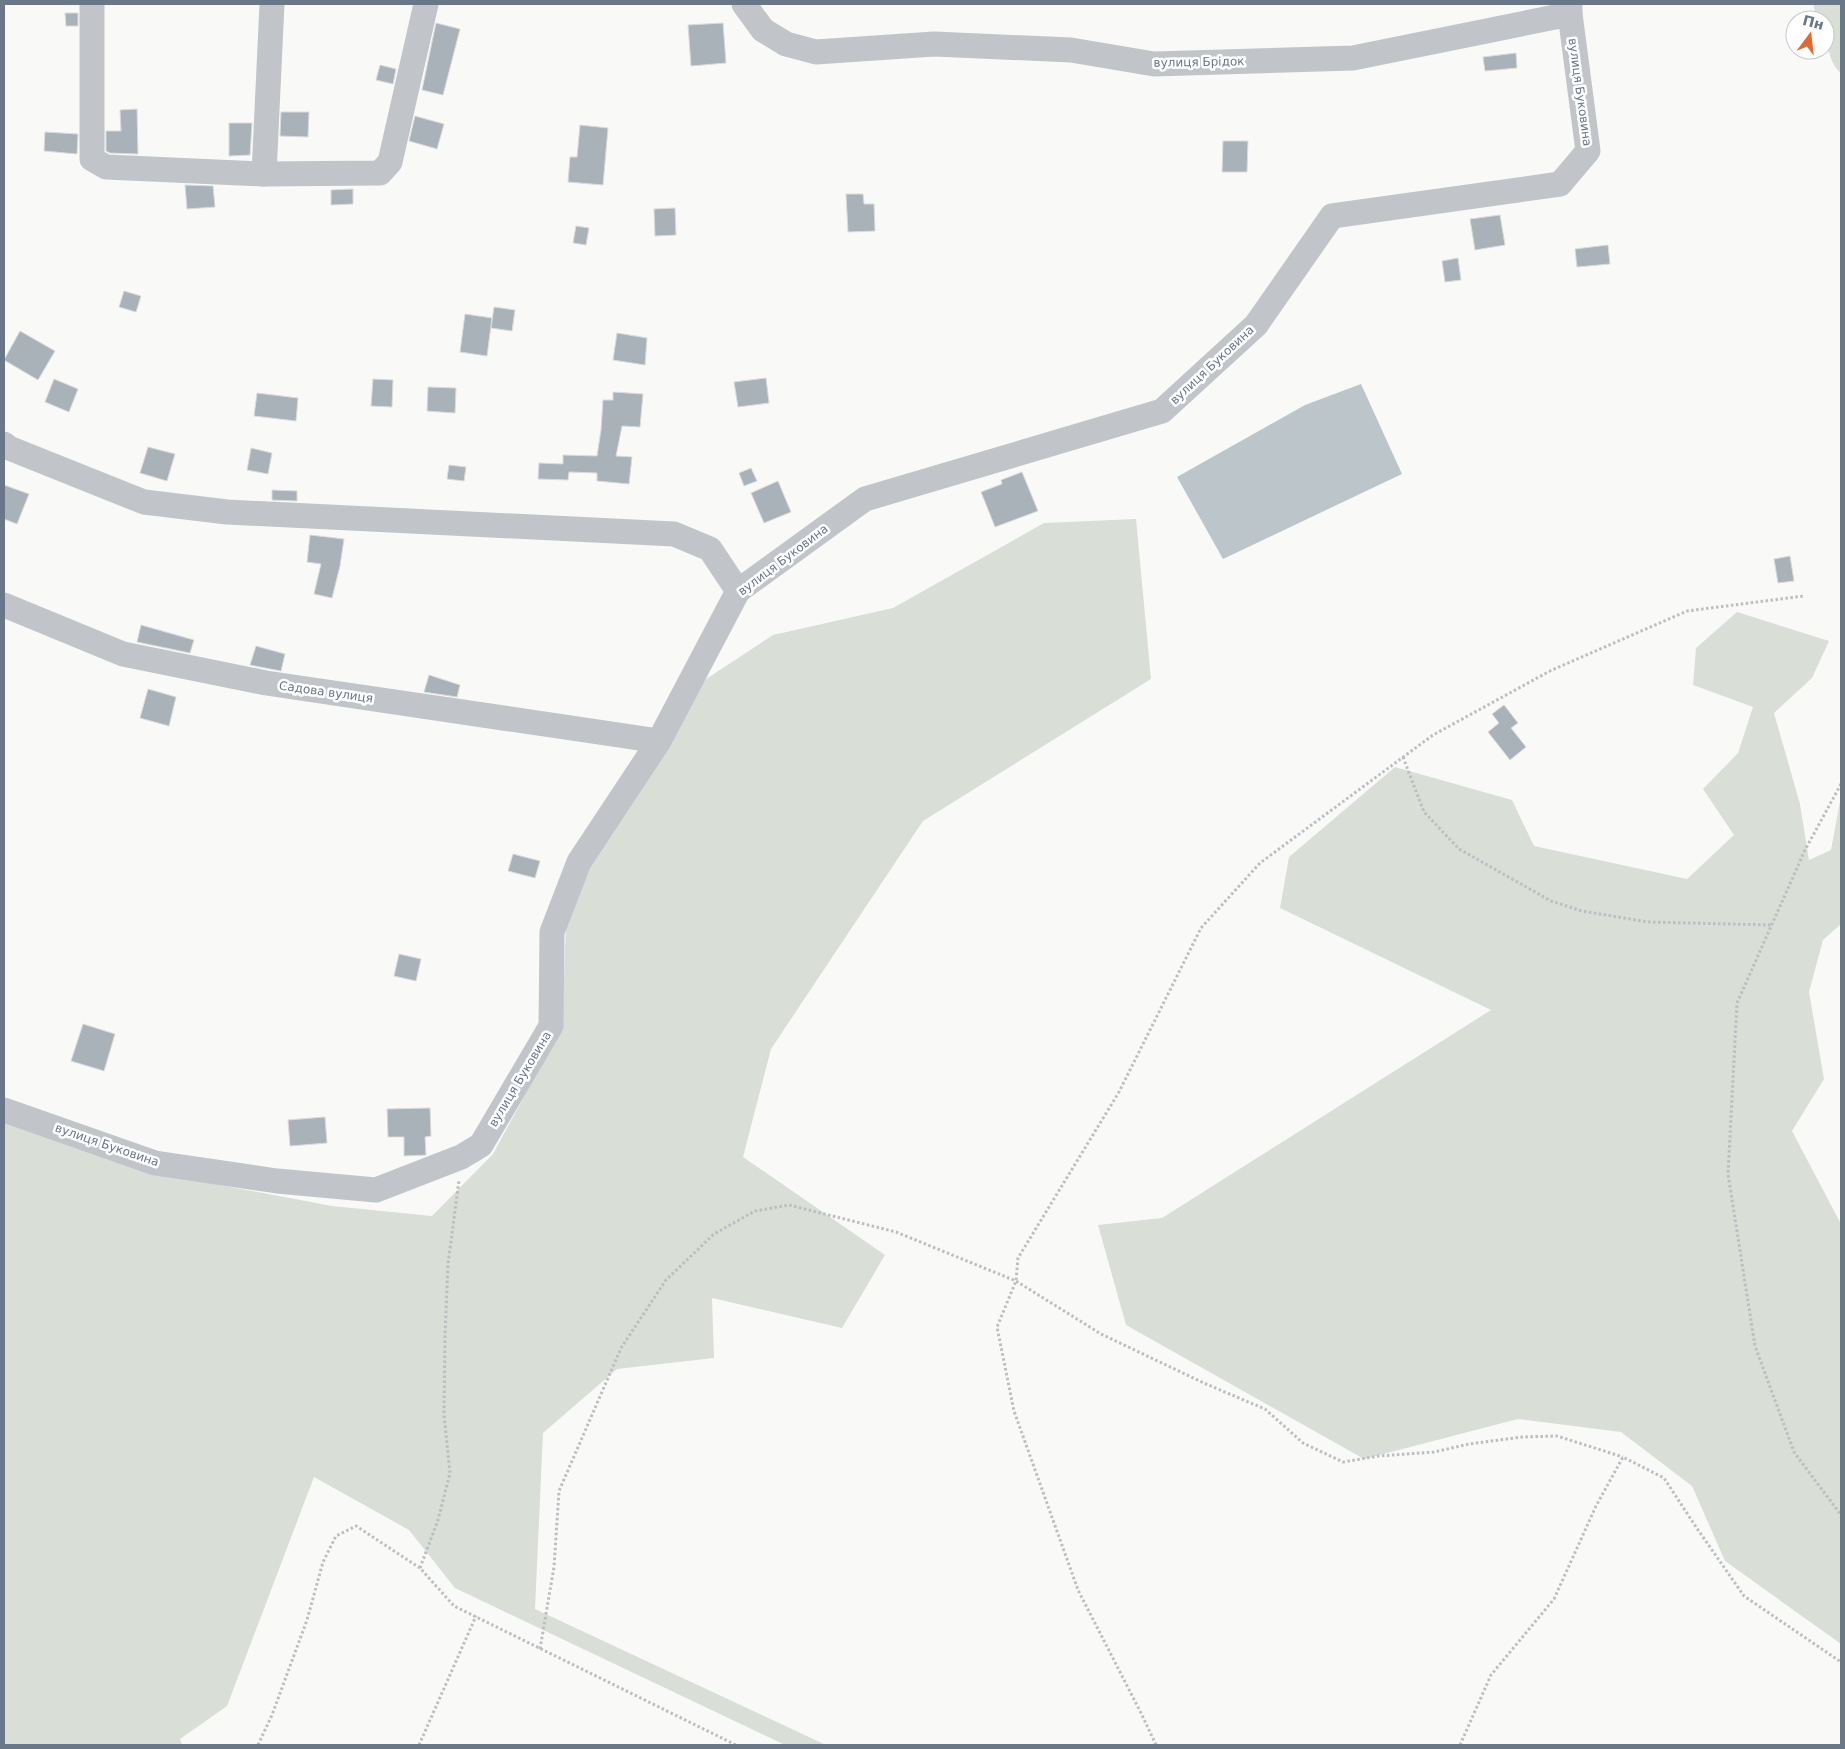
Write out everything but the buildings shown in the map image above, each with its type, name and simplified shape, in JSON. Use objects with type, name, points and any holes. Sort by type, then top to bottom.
[{"type":"street","points":[[92,4],[92,159],[106,167],[264,174],[380,173],[390,162],[426,4]]},
{"type":"street","points":[[264,174],[272,4]]},
{"type":"street","name":"вулиця Брідок","points":[[744,4],[763,30],[786,44],[816,52],[934,44],[1071,50],[1154,64],[1353,58],[1570,9]]},
{"type":"street","name":"вулиця Буковина","points":[[4,1110],[155,1163],[277,1181],[376,1190],[461,1157],[481,1145],[552,1026],[552,932],[579,862],[658,741],[738,591],[865,499],[1162,411],[1256,325],[1332,216],[1560,184],[1588,151],[1570,9]]},
{"type":"street","points":[[4,444],[144,502],[227,512],[674,534],[710,549],[738,591]]},
{"type":"street","name":"Садова вулиця","points":[[4,605],[123,654],[266,683],[658,741]]},
{"type":"path","points":[[1156,1745],[1078,1590],[1014,1411],[997,1327],[1016,1280],[1018,1258],[1119,1092],[1201,928],[1260,863],[1433,735],[1550,672],[1687,611],[1804,596]]},
{"type":"path","points":[[1403,757],[1424,812],[1459,849],[1551,901],[1582,911],[1648,922],[1771,925]]},
{"type":"path","points":[[1841,784],[1805,850],[1737,1003],[1728,1174],[1754,1346],[1794,1452],[1841,1515]]},
{"type":"path","points":[[420,1568],[438,1520],[450,1473],[444,1415],[445,1335],[448,1264],[461,1157]]},
{"type":"path","points":[[540,1649],[554,1567],[559,1491],[621,1348],[666,1280],[714,1234],[755,1211],[789,1205],[896,1232],[1016,1280],[1101,1334],[1206,1384],[1265,1409],[1303,1443],[1343,1462],[1380,1456],[1434,1452],[1468,1444],[1522,1436],[1557,1436],[1624,1457],[1664,1478],[1744,1596],[1841,1662]]},
{"type":"path","points":[[1460,1745],[1491,1675],[1554,1599],[1596,1506],[1624,1457]]},
{"type":"path","points":[[258,1745],[272,1716],[307,1620],[323,1562],[336,1536],[356,1526],[420,1568],[454,1606],[736,1745]]},
{"type":"path","points":[[420,1745],[476,1616]]},
{"type":"shaded area","points":[[1813,4],[1841,4],[1841,73],[1832,60],[1835,60],[1835,10],[1815,10]]},
{"type":"shaded area","points":[[1361,384],[1402,474],[1223,559],[1177,477],[1305,405]]},
{"type":"shaded area","points":[[1136,519],[1151,679],[923,821],[771,1049],[743,1157],[885,1255],[842,1328],[712,1298],[714,1358],[617,1369],[543,1433],[535,1609],[826,1745],[785,1745],[455,1588],[409,1530],[314,1477],[227,1706],[180,1739],[182,1745],[4,1745],[4,1118],[151,1172],[332,1206],[432,1216],[493,1154],[562,1026],[566,925],[593,860],[700,683],[773,635],[893,608],[1044,523]]},
{"type":"shaded area","points":[[1737,612],[1829,641],[1812,678],[1774,713],[1800,804],[1809,860],[1831,850],[1841,796],[1841,924],[1823,940],[1809,992],[1824,1079],[1792,1131],[1841,1224],[1841,1644],[1725,1561],[1692,1486],[1621,1432],[1518,1419],[1364,1459],[1126,1325],[1098,1225],[1162,1218],[1491,1010],[1280,908],[1289,857],[1395,767],[1512,800],[1534,846],[1687,879],[1734,835],[1703,789],[1738,753],[1753,707],[1693,685],[1696,648]]}]
